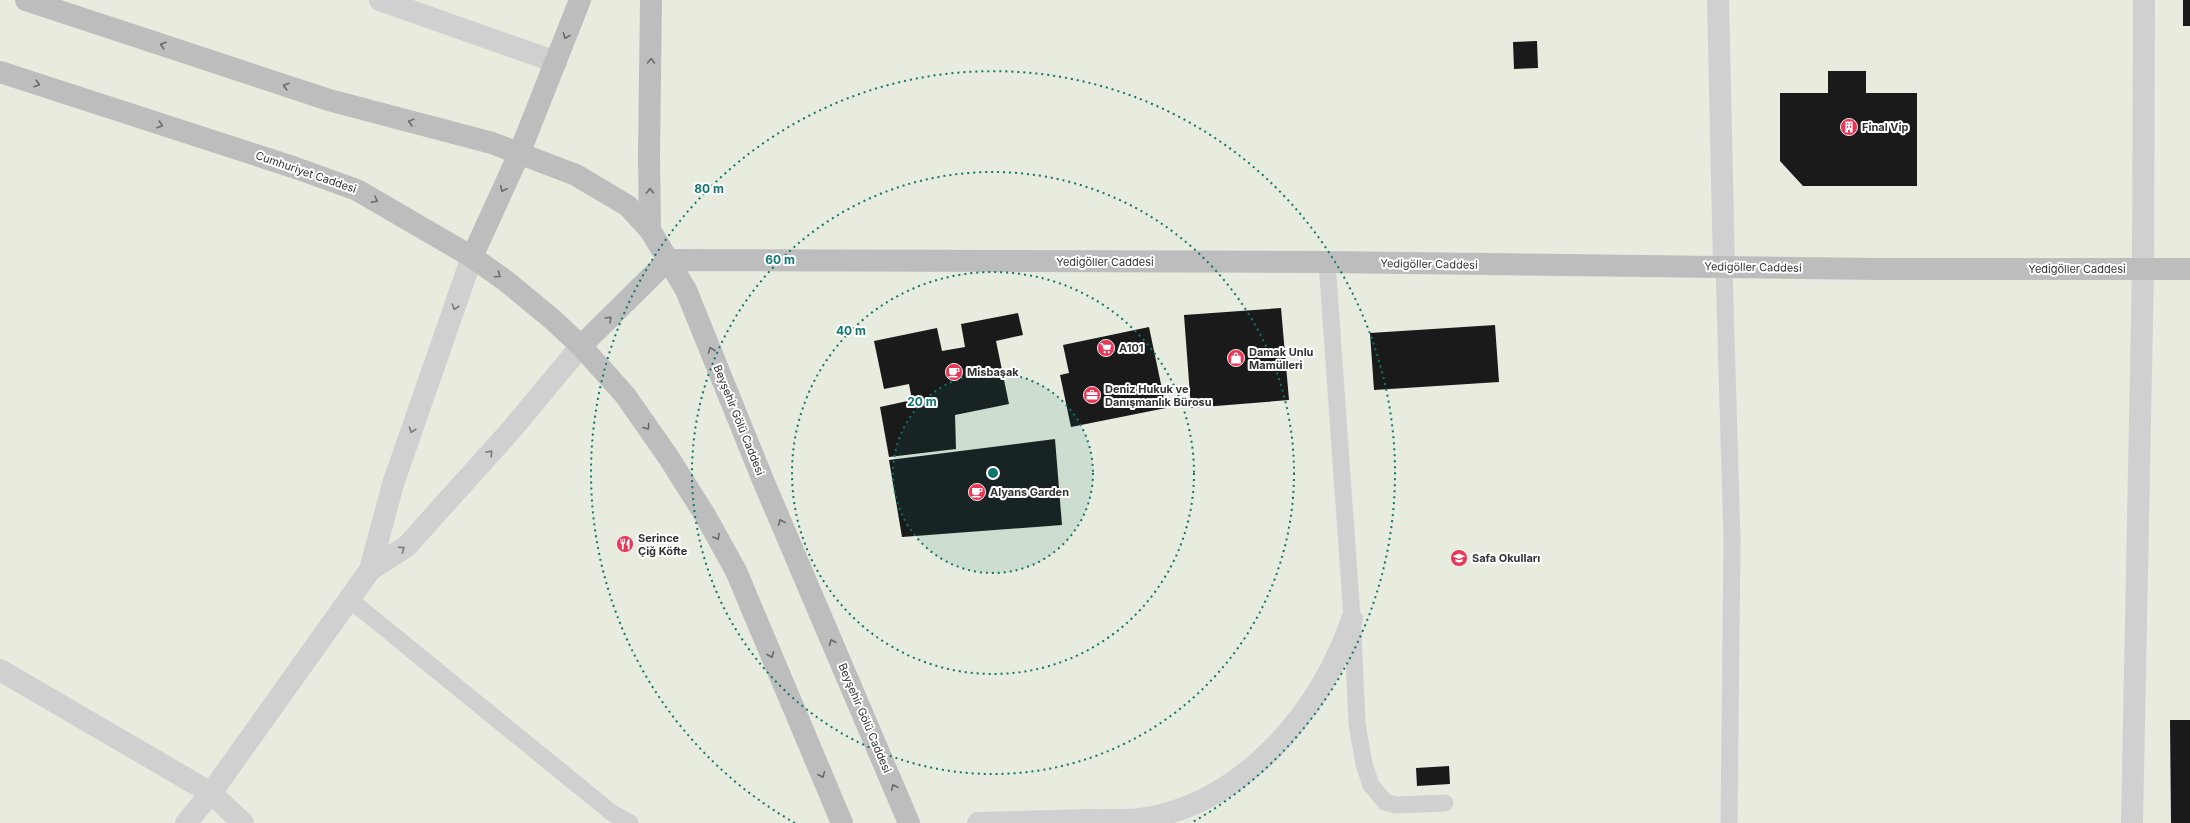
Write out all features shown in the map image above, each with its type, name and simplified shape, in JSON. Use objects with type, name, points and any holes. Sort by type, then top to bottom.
[{"type":"main road","name":"Beyşehir Gölü Caddesi","points":[[26,0],[329,100],[492,143],[576,175],[628,206],[650,230],[686,290],[765,485],[909,823]]},
{"type":"main road","points":[[472,257],[520,154],[580,0]]},
{"type":"main road","points":[[650,230],[649,154],[651,0]]},
{"type":"main road","name":"Cumhuriyet Caddesi","points":[[0,72],[293,167],[358,190],[472,257],[506,281],[582,346],[625,395],[669,458],[705,515],[736,571],[842,823]]},
{"type":"main road","points":[[582,346],[668,260]]},
{"type":"main road","name":"Yedigöller Caddesi","points":[[668,260],[1327,262],[1724,267],[2190,269]]},
{"type":"street","points":[[380,0],[556,62]]},
{"type":"street","points":[[1718,0],[1724,267]]},
{"type":"street","points":[[2132,823],[2143,269],[2144,0]]},
{"type":"street","points":[[186,823],[211,793],[370,570],[393,484],[472,257]]},
{"type":"street","points":[[370,570],[407,546],[512,429],[582,346]]},
{"type":"street","points":[[978,823],[1141,819],[1186,809],[1233,782],[1267,756],[1308,705],[1329,673],[1344,644],[1352,619]]},
{"type":"street","points":[[0,670],[211,793],[243,823]]},
{"type":"lane","points":[[1327,262],[1352,619],[1357,724],[1364,764],[1371,785],[1385,802],[1396,805],[1445,803]]},
{"type":"lane","points":[[1724,267],[1732,539],[1729,823]]},
{"type":"lane","points":[[349,599],[612,813],[630,823]]},
{"type":"shaded area","points":[[0,0],[2190,0],[2190,823],[0,823]]},
{"type":"building","points":[[2183,0],[2190,0],[2190,26],[2183,26]]},
{"type":"building","points":[[1537,41],[1538,68],[1514,69],[1513,42]]},
{"type":"building","name":"Final Vip","points":[[1828,71],[1866,71],[1866,93],[1917,93],[1917,186],[1803,186],[1780,161],[1780,93],[1828,93]]},
{"type":"building","name":"Damak Unlu Mamülleri","points":[[1281,308],[1289,400],[1191,408],[1184,315]]},
{"type":"building","points":[[1018,313],[1023,335],[996,341],[1009,404],[955,415],[956,449],[889,457],[880,407],[912,400],[909,384],[884,389],[874,341],[937,328],[942,351],[965,347],[961,324]]},
{"type":"building","points":[[1495,325],[1499,382],[1374,390],[1370,333]]},
{"type":"building","points":[[1149,327],[1166,408],[1071,427],[1060,375],[1069,373],[1063,345]]},
{"type":"building","name":"Alyans Garden","points":[[1055,439],[1062,525],[902,537],[889,460]]},
{"type":"building","points":[[2170,720],[2190,720],[2190,823],[2171,823]]},
{"type":"building","points":[[1449,766],[1450,784],[1417,786],[1416,768]]},
{"type":"place","name":"Final Vip","points":[[1849,127]]},
{"type":"place","name":"A101","points":[[1106,348]]},
{"type":"place","name":"Damak Unlu Mamülleri","points":[[1236,358]]},
{"type":"place","name":"Misbaşak","points":[[954,372]]},
{"type":"place","name":"Deniz Hukuk ve Danışmanlık Bürosu","points":[[1092,395]]},
{"type":"place","name":"Alyans Garden","points":[[977,492]]},
{"type":"place","name":"Serince Çiğ Köfte","points":[[625,544]]},
{"type":"place","name":"Safa Okulları","points":[[1459,558]]}]
